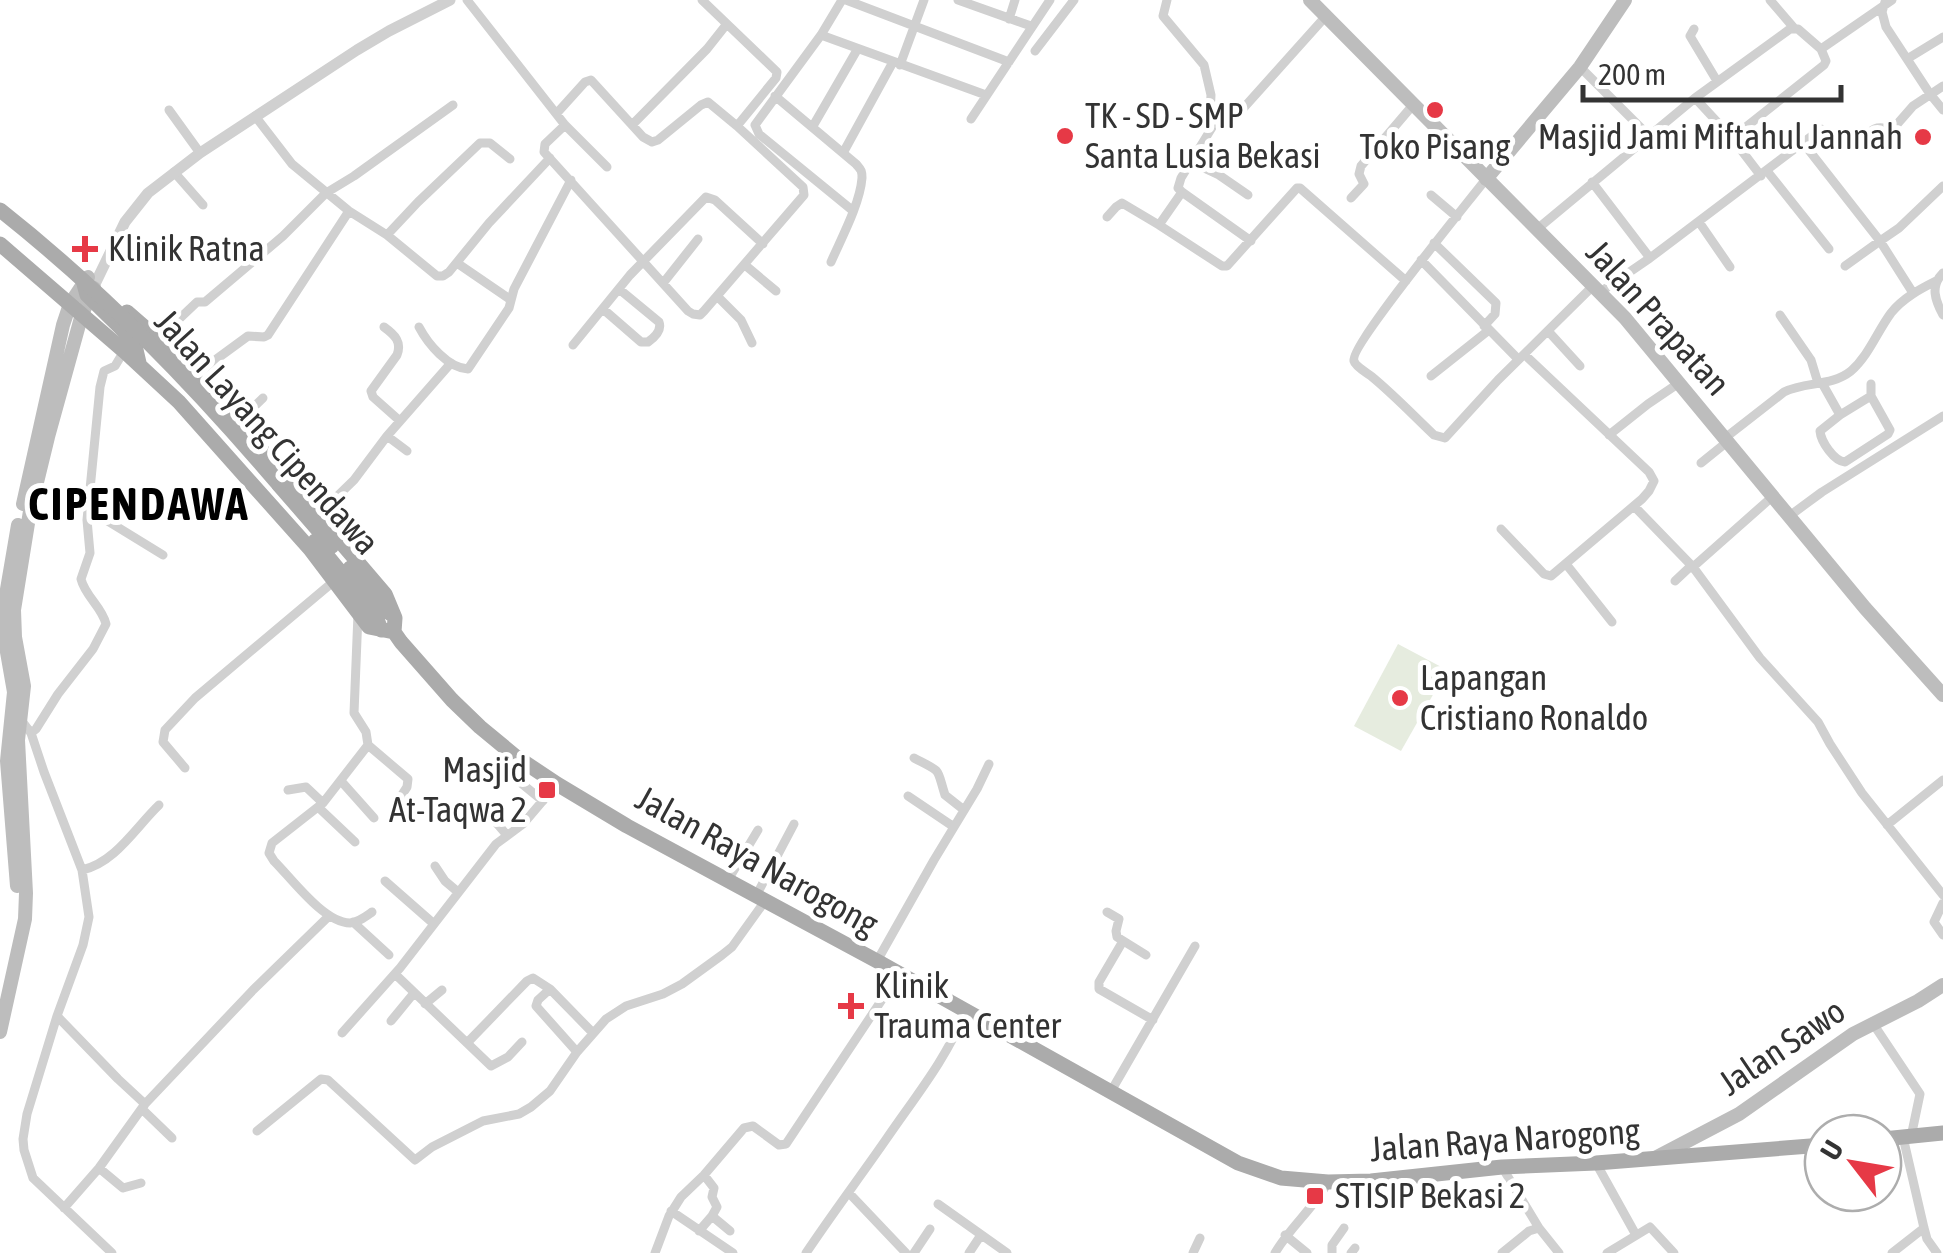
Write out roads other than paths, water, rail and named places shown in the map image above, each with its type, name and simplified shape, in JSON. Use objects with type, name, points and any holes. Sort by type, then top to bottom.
[{"type":"main road","name":"Jalan Prapatan","points":[[1310,0],[1624,318],[1788,517],[1943,695]]},
{"type":"main road","points":[[1486,178],[1580,67],[1619,3]]},
{"type":"main road","name":"Jalan Raya Narogong","points":[[0,200],[85,291],[124,351],[179,402],[310,549],[369,626],[390,626]]},
{"type":"main road","name":"Jalan Layang Cipendawa","points":[[0,210],[149,340],[216,411],[276,488]]},
{"type":"main road","name":"Jalan Layang Cipendawa","points":[[0,222],[164,369],[377,602],[390,626]]},
{"type":"main road","points":[[0,234],[85,291],[134,341],[140,366]]},
{"type":"main road","name":"Jalan Raya Narogong","points":[[0,244],[85,291],[158,339],[319,514],[386,594],[390,626],[441,688],[515,756],[557,784],[1238,1163],[1281,1178],[1371,1181],[1502,1167],[1803,1147]]},
{"type":"main road","points":[[0,994],[25,919],[26,892],[18,740],[4,607],[43,436],[85,291]]},
{"type":"main road","points":[[0,1032],[14,954],[17,887],[4,744],[16,720]]},
{"type":"main road","name":"Jalan Sawo","points":[[1654,1158],[1739,1114],[1872,1022],[1942,989]]},
{"type":"main road","points":[[1903,1137],[1943,1133]]},
{"type":"street","points":[[85,291],[136,207],[174,172],[389,31],[450,0]]},
{"type":"street","points":[[467,0],[564,125],[607,167]]},
{"type":"street","points":[[702,0],[778,74],[738,126]]},
{"type":"street","points":[[852,210],[756,131],[756,122],[844,0],[1010,62]]},
{"type":"street","points":[[843,153],[896,63],[924,0]]},
{"type":"street","points":[[1009,19],[1015,0]]},
{"type":"street","points":[[971,118],[1050,0]]},
{"type":"street","points":[[1035,51],[1074,0]]},
{"type":"street","points":[[1167,0],[1164,21],[1204,66],[1212,94],[1209,112],[1216,122],[1226,124],[1326,16]]},
{"type":"street","points":[[1732,138],[1826,61],[1821,50],[1794,28],[1770,0]]},
{"type":"street","points":[[964,1],[1031,26]]},
{"type":"street","points":[[1821,50],[1888,1]]},
{"type":"street","points":[[1888,1],[1883,20],[1943,110]]},
{"type":"street","points":[[632,125],[726,24]]},
{"type":"street","points":[[1536,230],[1695,98],[1794,28]]},
{"type":"street","points":[[1694,29],[1690,36],[1717,81]]},
{"type":"street","points":[[821,35],[986,95]]},
{"type":"street","points":[[1907,58],[1943,37]]},
{"type":"street","points":[[814,126],[857,50]]},
{"type":"street","points":[[1580,67],[1649,136]]},
{"type":"street","points":[[557,113],[591,80],[643,138],[654,141],[706,102],[738,126],[804,189],[802,198],[701,314],[695,315],[544,152],[545,144],[564,125]]},
{"type":"street","points":[[1856,147],[1875,128],[1892,130],[1913,106],[1943,86]]},
{"type":"street","points":[[776,96],[862,172],[831,262]]},
{"type":"street","points":[[1695,98],[1829,249]]},
{"type":"street","points":[[158,339],[197,302],[205,302],[282,236],[326,193],[453,105]]},
{"type":"street","points":[[1350,198],[1364,184],[1359,174],[1361,166],[1412,105]]},
{"type":"street","points":[[169,110],[200,153]]},
{"type":"street","points":[[256,116],[292,164],[432,275],[440,277],[446,275],[550,158]]},
{"type":"street","points":[[1216,122],[1178,185],[1182,192],[1251,241]]},
{"type":"street","points":[[1486,178],[1421,260],[1353,359],[1434,435],[1442,438],[1521,356],[1595,290],[1650,258],[1821,129]]},
{"type":"street","points":[[386,235],[480,143],[490,142],[510,159]]},
{"type":"street","points":[[1804,144],[1914,293]]},
{"type":"street","points":[[1190,162],[1219,175],[1248,195]]},
{"type":"street","points":[[174,172],[203,206]]},
{"type":"street","points":[[419,327],[430,344],[452,363],[464,370],[469,368],[509,308],[514,288],[571,180]]},
{"type":"street","points":[[1592,182],[1650,258]]},
{"type":"street","points":[[1845,266],[1900,228],[1943,186]]},
{"type":"street","points":[[1107,217],[1118,204],[1124,204],[1225,267],[1300,188],[1406,281]]},
{"type":"street","points":[[1159,224],[1182,192]]},
{"type":"street","points":[[1431,195],[1456,217]]},
{"type":"street","points":[[572,346],[619,289],[708,196],[764,244]]},
{"type":"street","points":[[192,377],[248,336],[268,335],[349,211]]},
{"type":"street","points":[[1699,222],[1730,267]]},
{"type":"street","points":[[664,282],[698,239]]},
{"type":"street","points":[[1431,376],[1487,328],[1496,312],[1496,303],[1434,243]]},
{"type":"street","points":[[1421,260],[1487,328],[1653,478],[1650,491],[1552,576],[1546,576],[1501,530]]},
{"type":"street","points":[[457,263],[511,300]]},
{"type":"street","points":[[745,265],[776,291]]},
{"type":"street","points":[[1702,463],[1784,392],[1838,380],[1860,363],[1891,313],[1940,277]]},
{"type":"street","points":[[1940,277],[1935,298],[1943,315]]},
{"type":"street","points":[[603,309],[640,342],[653,338],[660,322],[619,289]]},
{"type":"street","points":[[717,296],[741,320],[752,343]]},
{"type":"street","points":[[1780,315],[1811,360],[1840,415]]},
{"type":"street","points":[[384,327],[400,348],[370,391],[400,421]]},
{"type":"street","points":[[1548,331],[1580,366]]},
{"type":"street","points":[[32,733],[106,627],[106,618],[81,583],[90,553],[88,509],[100,388],[104,371],[116,364],[124,351]]},
{"type":"street","points":[[319,514],[354,480],[452,363]]},
{"type":"street","points":[[1609,435],[1679,383]]},
{"type":"street","points":[[1871,384],[1871,396],[1890,430],[1845,462],[1836,460],[1820,431],[1871,396]]},
{"type":"street","points":[[237,424],[263,398]]},
{"type":"street","points":[[1788,517],[1943,416]]},
{"type":"street","points":[[387,436],[408,451]]},
{"type":"street","points":[[1675,581],[1772,498]]},
{"type":"street","points":[[1634,506],[1692,566],[1760,658],[1818,722],[1862,793],[1943,899],[1934,922],[1943,935]]},
{"type":"street","points":[[88,509],[164,554]]},
{"type":"street","points":[[1566,564],[1612,622]]},
{"type":"street","points":[[185,768],[162,742],[165,730],[195,698],[333,582]]},
{"type":"street","points":[[358,613],[354,710],[368,745],[320,805],[272,843],[269,853],[329,916],[353,922],[372,912]]},
{"type":"street","points":[[16,720],[32,733],[82,870],[88,910],[88,928],[27,1114],[24,1150],[33,1178],[112,1253]]},
{"type":"street","points":[[368,745],[407,778],[408,787],[398,801]]},
{"type":"street","points":[[914,758],[937,770],[945,796],[964,810]]},
{"type":"street","points":[[877,962],[989,764]]},
{"type":"street","points":[[510,774],[543,802]]},
{"type":"street","points":[[1887,825],[1943,780]]},
{"type":"street","points":[[341,781],[374,818]]},
{"type":"street","points":[[342,1033],[395,974],[496,844],[523,824],[557,784]]},
{"type":"street","points":[[288,790],[306,787],[355,842]]},
{"type":"street","points":[[908,796],[954,827]]},
{"type":"street","points":[[82,870],[112,855],[159,805]]},
{"type":"street","points":[[468,809],[484,812],[506,834]]},
{"type":"street","points":[[257,1132],[316,1082],[326,1078],[416,1160],[432,1147],[484,1121],[519,1114],[550,1091],[592,1033],[616,1011],[663,994],[732,947],[761,898],[794,824]]},
{"type":"street","points":[[728,880],[758,830]]},
{"type":"street","points":[[435,866],[458,892]]},
{"type":"street","points":[[385,881],[434,924]]},
{"type":"street","points":[[1108,912],[1119,918],[1116,934],[1146,955]]},
{"type":"street","points":[[64,1208],[99,1168],[143,1106],[329,916]]},
{"type":"street","points":[[353,922],[389,955]]},
{"type":"street","points":[[1123,941],[1099,982],[1099,989],[1153,1020]]},
{"type":"street","points":[[1110,1093],[1195,946]]},
{"type":"street","points":[[395,974],[491,1066],[522,1042]]},
{"type":"street","points":[[655,1253],[671,1211],[747,1126],[755,1127],[779,1145],[786,1144],[899,974]]},
{"type":"street","points":[[466,1043],[533,978],[592,1033]]},
{"type":"street","points":[[425,1004],[442,990]]},
{"type":"street","points":[[550,990],[536,1006],[577,1052]]},
{"type":"street","points":[[391,1021],[414,993]]},
{"type":"street","points":[[806,1253],[942,1059],[966,1012]]},
{"type":"street","points":[[58,1016],[172,1138]]},
{"type":"street","points":[[1872,1022],[1920,1094],[1907,1137],[1924,1228],[1937,1253]]},
{"type":"street","points":[[1596,1163],[1636,1235]]},
{"type":"street","points":[[1502,1167],[1538,1228],[1559,1253]]},
{"type":"street","points":[[99,1168],[123,1188],[141,1182]]},
{"type":"street","points":[[699,1231],[717,1207],[712,1197],[714,1188],[704,1175]]},
{"type":"street","points":[[1275,1253],[1328,1182]]},
{"type":"street","points":[[849,1193],[906,1253]]},
{"type":"street","points":[[938,1204],[1007,1253]]},
{"type":"street","points":[[671,1211],[733,1253]]},
{"type":"street","points":[[712,1216],[730,1231]]},
{"type":"street","points":[[1607,1253],[1650,1227],[1674,1253]]},
{"type":"street","points":[[1332,1253],[1332,1244],[1344,1228]]},
{"type":"street","points":[[1502,1253],[1538,1228]]},
{"type":"street","points":[[1892,1253],[1924,1228]]},
{"type":"street","points":[[914,1253],[930,1229]]},
{"type":"street","points":[[969,1253],[981,1234]]},
{"type":"street","points":[[1285,1236],[1307,1253]]},
{"type":"street","points":[[1193,1253],[1200,1238]]},
{"type":"place","name":"Toko Pisang","points":[[1435,110]]},
{"type":"place","name":"TK - SD - SMP Santa Lusia Bekasi","points":[[1065,136]]},
{"type":"place","name":"Masjid Jami Miftahul Jannah","points":[[1923,137]]},
{"type":"place","name":"Klinik Ratna","points":[[85,249]]},
{"type":"place","name":"Lapangan Cristiano Ronaldo","points":[[1400,698]]},
{"type":"place","name":"Masjid At-Taqwa 2","points":[[547,790]]},
{"type":"place","name":"Klinik Trauma Center","points":[[851,1006]]},
{"type":"place","name":"STISIP Bekasi 2","points":[[1315,1196]]},
{"type":"district","name":"CIPENDAWA","points":[[139,504]]}]
